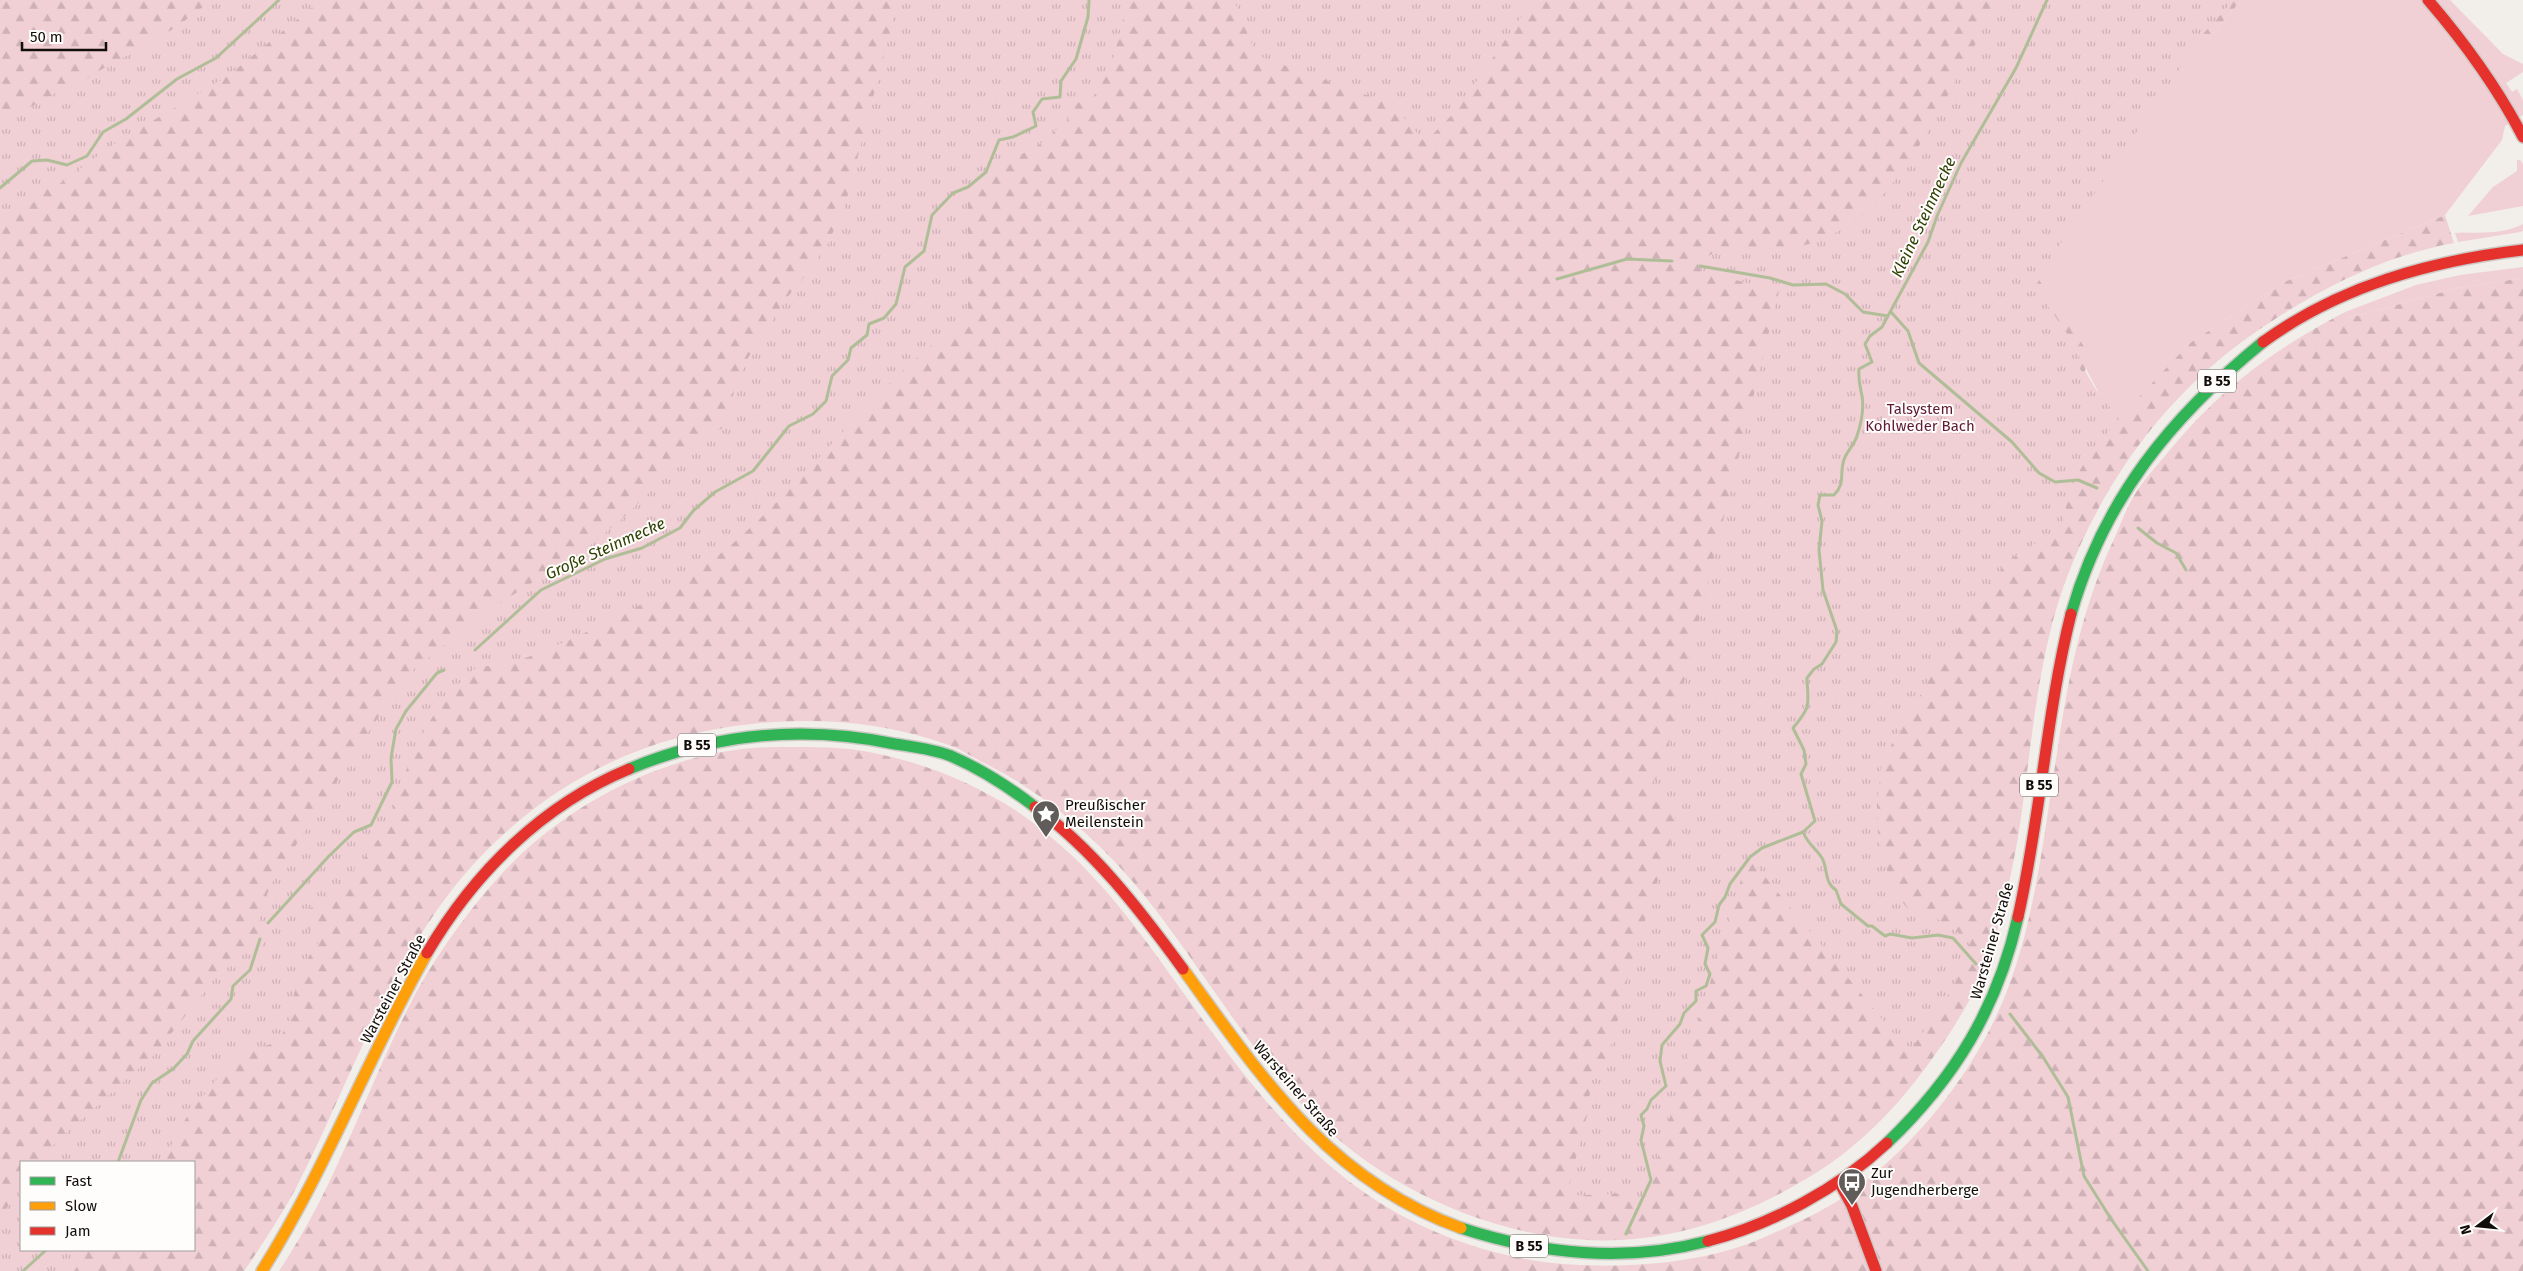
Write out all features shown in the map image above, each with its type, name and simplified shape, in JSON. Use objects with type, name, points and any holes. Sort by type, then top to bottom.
[{"type":"main road","points":[[2428,0],[2482,64],[2500,91],[2523,137]]},
{"type":"main road","name":"Warsteiner Straße","points":[[262,1271],[292,1225],[408,985],[450,917],[486,871],[538,822],[612,775],[656,756],[706,743],[772,733],[841,735],[946,754],[1012,788],[1086,849],[1134,904],[1261,1076],[1310,1132],[1339,1158],[1376,1186],[1418,1210],[1448,1223],[1498,1240],[1557,1250],[1631,1253],[1686,1247],[1738,1232],[1803,1203],[1839,1182],[1881,1150],[1912,1119],[1946,1079],[1987,1012],[1998,983],[2022,899],[2032,844],[2051,707],[2070,619],[2082,580],[2105,525],[2139,467],[2193,404],[2264,340],[2294,321],[2332,300],[2405,272],[2484,254],[2523,250]]},
{"type":"main road","points":[[1839,1182],[1852,1206],[1876,1271]]},
{"type":"green space","points":[[0,0],[2070,0],[2037,277],[2089,354],[2085,371],[2115,422],[2190,343],[2284,282],[2445,215],[2454,243],[2402,256],[2352,276],[2282,314],[2260,329],[2196,381],[2142,441],[2118,475],[2080,547],[2064,585],[2054,616],[2040,680],[2017,843],[2007,891],[1990,955],[1974,992],[1953,1028],[1922,1073],[1870,1131],[1829,1164],[1806,1179],[1762,1202],[1717,1221],[1669,1234],[1620,1240],[1578,1240],[1536,1234],[1494,1223],[1452,1208],[1412,1189],[1375,1167],[1341,1141],[1310,1113],[1270,1067],[1232,1017],[1144,894],[1084,832],[1039,796],[1015,780],[963,751],[923,737],[875,726],[850,723],[826,721],[776,722],[715,729],[679,737],[610,763],[547,799],[490,847],[457,883],[428,923],[403,965],[380,1009],[296,1188],[244,1271],[0,1271]]},
{"type":"green space","points":[[211,0],[321,0],[229,75],[114,144],[58,185],[46,188],[28,208],[0,215],[0,124],[59,91],[71,92],[99,71],[172,30]]},
{"type":"green space","points":[[897,0],[1128,0],[1111,67],[1091,101],[1075,103],[1067,121],[1060,125],[1050,137],[1033,149],[1008,160],[988,182],[976,192],[968,195],[968,317],[904,369],[762,517],[731,545],[695,572],[633,609],[538,653],[514,662],[478,666],[453,690],[425,730],[404,776],[394,807],[373,847],[345,879],[302,915],[309,930],[334,919],[295,978],[295,1008],[279,1041],[236,1056],[189,1113],[167,1153],[157,1161],[38,1161],[64,1135],[156,1053],[225,965],[242,954],[262,946],[262,933],[257,929],[271,884],[395,691],[413,670],[492,608],[587,548],[623,518],[700,442],[727,425],[730,420],[734,389],[746,361],[785,300],[810,270],[827,245],[845,206]]},
{"type":"green space","points":[[1234,0],[1533,0],[1455,112],[1425,142],[1388,100],[1372,97],[1262,57],[1253,47]]},
{"type":"green space","name":"Talsystem Kohlweder Bach","points":[[1995,0],[2234,0],[2204,33],[2033,284],[2079,351],[2080,369],[2119,419],[2089,456],[2075,480],[2070,493],[2063,526],[2012,558],[1966,608],[1957,632],[1882,761],[1877,804],[1878,836],[1892,889],[1908,909],[1917,906],[1972,941],[1964,950],[1959,974],[1952,987],[1935,1016],[1910,1050],[1900,1041],[1748,856],[1646,1197],[1626,1193],[1566,1196],[1588,1112],[1591,1082],[1610,1053],[1632,960],[1674,831],[1675,818],[1646,793],[1663,768],[1779,291],[1704,272],[1699,264],[1709,255],[1721,250],[1747,247],[1789,248],[1828,237],[1853,222],[1875,204],[1912,158],[1942,107],[1976,42]]},
{"type":"green space","points":[[2162,0],[2209,39],[2241,0],[2450,0],[2503,54],[2523,64],[2523,72],[2506,83],[2512,92],[2517,89],[2523,100],[2523,115],[2505,126],[2502,140],[2445,215],[2284,282],[2190,343],[2115,423],[2037,277]]},
{"type":"green space","points":[[2162,0],[2241,0],[2209,39]]},
{"type":"green space","points":[[2517,160],[2520,160],[2523,164],[2523,206],[2468,216],[2493,187],[2517,171]]},
{"type":"green space","points":[[2523,224],[2523,231],[2520,232],[2458,242],[2455,233],[2507,230]]},
{"type":"green space","points":[[2523,267],[2523,278],[2458,288],[2349,318],[2345,312],[2416,285],[2460,275]]},
{"type":"green space","points":[[2523,278],[2523,1271],[279,1271],[319,1203],[399,1026],[417,991],[460,925],[484,893],[510,865],[537,840],[566,818],[598,798],[631,781],[666,767],[702,756],[775,747],[822,747],[857,750],[918,764],[989,794],[1031,821],[1070,854],[1122,910],[1217,1040],[1289,1127],[1328,1164],[1370,1196],[1417,1223],[1470,1245],[1530,1260],[1616,1266],[1677,1261],[1706,1256],[1760,1239],[1785,1228],[1823,1210],[1846,1196],[1904,1147],[1945,1100],[1980,1047],[1995,1020],[2017,963],[2032,902],[2067,692],[2086,613],[2104,562],[2124,515],[2145,480],[2204,412],[2246,375],[2292,342],[2345,312],[2349,318],[2458,288]]},
{"type":"green space","points":[[20,1183],[20,1251],[87,1251],[74,1271],[0,1271],[1,1233],[5,1214]]},
{"type":"waterway","points":[[0,188],[32,161],[47,160],[67,165],[87,156],[103,132],[126,119],[177,79],[216,58],[279,0]]},
{"type":"waterway","name":"Große Steinmecke","points":[[475,650],[541,590],[605,559],[642,548],[680,528],[693,511],[715,492],[753,471],[789,426],[813,414],[826,401],[832,376],[848,360],[851,348],[867,335],[869,324],[884,318],[896,304],[905,267],[924,251],[932,215],[953,193],[968,187],[986,172],[999,140],[1013,137],[1036,126],[1033,112],[1042,99],[1060,97],[1061,81],[1076,59],[1088,17],[1089,0]]},
{"type":"waterway","name":"Kleine Steinmecke","points":[[1626,1234],[1651,1180],[1641,1140],[1644,1126],[1641,1115],[1647,1109],[1651,1100],[1666,1086],[1660,1061],[1662,1045],[1680,1024],[1684,1013],[1696,1001],[1696,991],[1706,986],[1710,974],[1705,964],[1708,948],[1702,935],[1715,922],[1719,905],[1725,897],[1730,884],[1750,857],[1762,848],[1803,832],[1815,821],[1801,774],[1806,764],[1804,750],[1793,728],[1808,705],[1807,678],[1814,669],[1822,664],[1836,642],[1837,631],[1823,590],[1819,550],[1822,521],[1818,505],[1820,495],[1834,495],[1840,487],[1844,459],[1856,440],[1863,406],[1859,369],[1872,362],[1865,344],[1870,336],[1882,327],[1928,242],[1937,216],[1961,163],[2016,68],[2047,0]]},
{"type":"waterway","points":[[1557,279],[1627,259],[1672,261]]},
{"type":"waterway","points":[[1700,266],[1770,278],[1793,285],[1826,284],[1845,294],[1863,312],[1888,316]]},
{"type":"waterway","points":[[1891,312],[1908,331],[1919,363],[2012,442],[2039,473],[2055,482],[2078,480],[2097,488]]},
{"type":"waterway","points":[[2138,528],[2157,543],[2176,553],[2186,570]]},
{"type":"waterway","name":"Große Steinmecke","points":[[268,923],[329,856],[354,832],[371,825],[392,782],[391,758],[396,729],[406,711],[437,673],[444,670]]},
{"type":"waterway","points":[[1803,832],[1822,858],[1828,879],[1836,890],[1841,904],[1868,926],[1872,926],[1885,936],[1890,934],[1912,938],[1938,935],[1953,938],[1976,964]]},
{"type":"waterway","name":"Große Steinmecke","points":[[118,1161],[141,1100],[152,1083],[173,1069],[187,1054],[193,1041],[231,999],[233,986],[250,970],[260,939]]},
{"type":"waterway","points":[[2010,1014],[2043,1057],[2068,1097],[2084,1176],[2111,1219],[2148,1271]]},
{"type":"waterway","name":"Große Steinmecke","points":[[23,1271],[45,1251]]},
{"type":"traffic: fast","points":[[2071,614],[2085,572],[2102,534],[2122,497],[2145,463],[2199,400],[2263,342]]},
{"type":"traffic: fast","points":[[629,769],[694,747],[727,740],[793,734],[861,738],[951,756],[984,773],[1035,807]]},
{"type":"traffic: fast","points":[[1887,1143],[1933,1093],[1953,1067],[1970,1040],[1998,982],[2018,917]]},
{"type":"traffic: fast","points":[[1461,1228],[1521,1244],[1583,1253],[1646,1252],[1708,1241]]},
{"type":"traffic: slow","points":[[262,1271],[327,1153],[385,1032],[427,953]]},
{"type":"traffic: slow","points":[[1183,969],[1241,1049],[1271,1086],[1302,1121],[1336,1154],[1373,1183],[1414,1208],[1461,1228]]},
{"type":"traffic: jam","points":[[2428,0],[2480,66],[2523,137]]},
{"type":"traffic: jam","points":[[2263,342],[2292,322],[2323,306],[2387,279],[2454,261],[2523,250]]},
{"type":"traffic: jam","points":[[2018,917],[2026,879],[2055,689],[2071,614]]},
{"type":"traffic: jam","points":[[427,953],[466,896],[513,844],[567,802],[597,784],[629,769]]},
{"type":"traffic: jam","points":[[1035,807],[1077,842],[1115,882],[1183,969]]},
{"type":"traffic: jam","points":[[1708,1241],[1756,1225],[1803,1203],[1826,1190],[1868,1160],[1887,1143]]},
{"type":"traffic: jam","points":[[1839,1182],[1852,1206],[1876,1271]]},
{"type":"place","name":"Preußischer Meilenstein","points":[[1046,838]]},
{"type":"place","name":"Zur Jugendherberge","points":[[1852,1206]]}]
